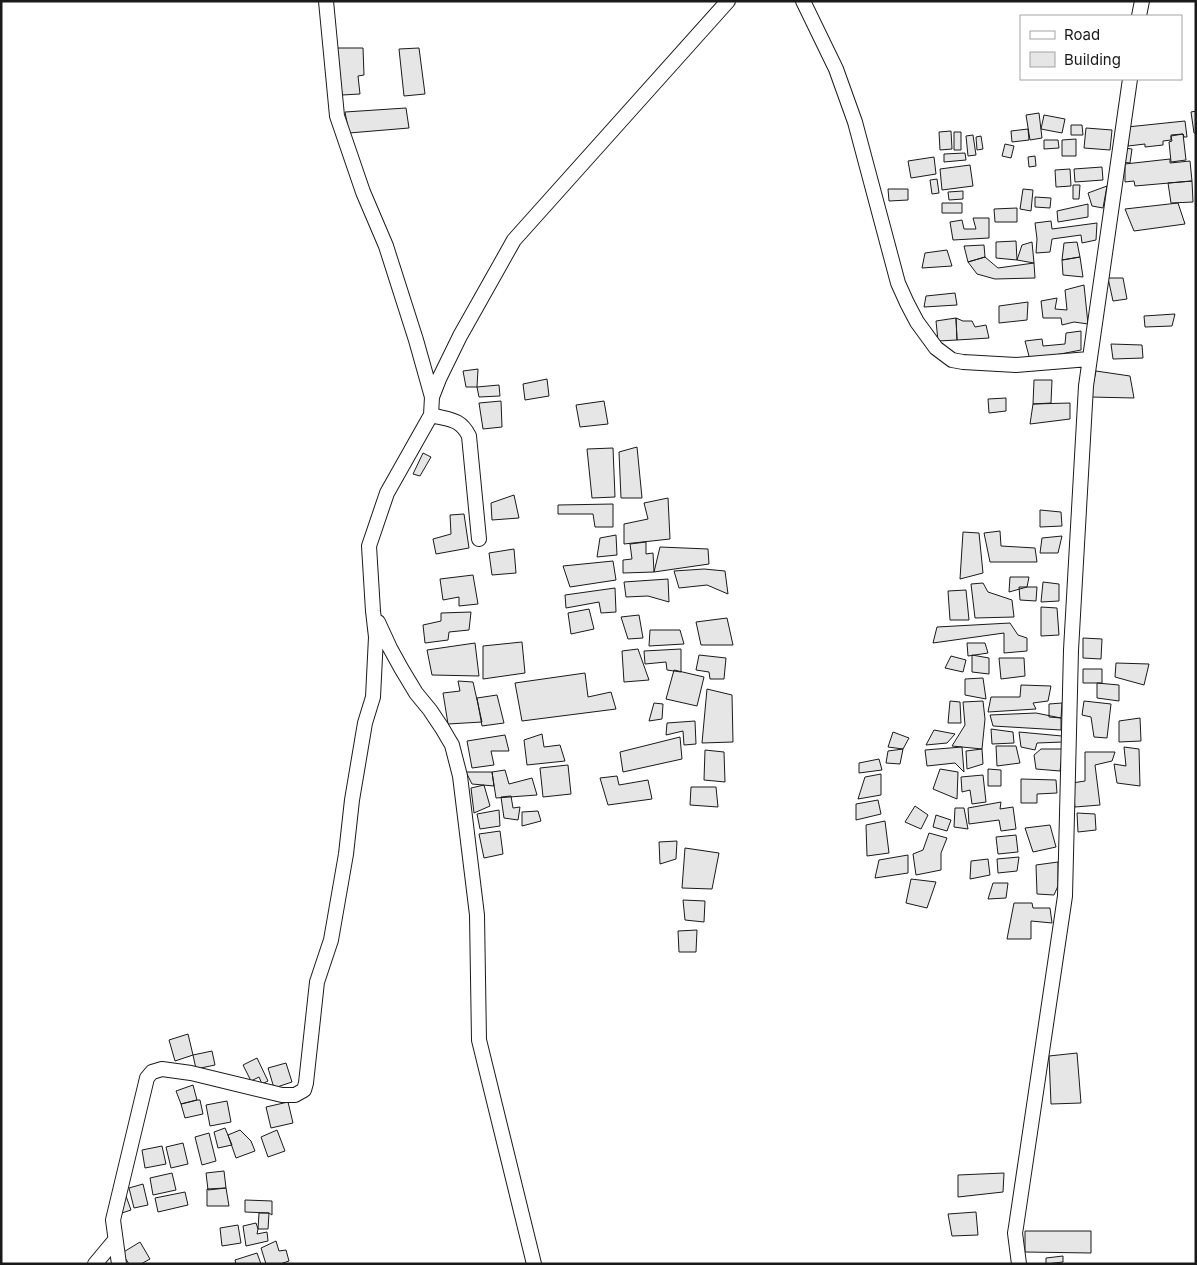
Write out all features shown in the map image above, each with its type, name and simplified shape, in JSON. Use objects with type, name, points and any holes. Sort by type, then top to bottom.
[{"type":"street","points":[[119,1264],[113,1220],[147,1078],[152,1072],[162,1069],[191,1073],[282,1095],[295,1095],[304,1090],[317,982],[332,940],[346,854],[352,800],[365,723],[373,696],[376,637],[369,546],[387,493],[431,415],[432,397],[416,340],[386,246],[363,192],[337,116],[326,1]]},
{"type":"street","points":[[432,397],[460,336],[514,240],[728,1]]},
{"type":"street","points":[[803,1],[836,69],[855,122],[898,283],[917,322],[936,348],[952,360],[963,362],[1028,365],[1089,359]]},
{"type":"street","points":[[1139,15],[1142,1]]},
{"type":"street","points":[[1019,1264],[1016,1227],[1065,896],[1071,650],[1085,396],[1130,80]]},
{"type":"street","points":[[431,415],[458,422],[465,427],[469,436],[479,539]]},
{"type":"street","points":[[373,610],[401,668],[452,745],[460,776],[477,915],[479,1040],[534,1264]]},
{"type":"street","points":[[95,1264],[115,1240]]},
{"type":"building","points":[[337,48],[363,48],[364,75],[358,76],[360,94],[342,95]]},
{"type":"building","points":[[419,48],[425,94],[404,96],[399,49]]},
{"type":"building","points":[[406,108],[409,128],[349,133],[345,112]]},
{"type":"building","points":[[1196,111],[1196,133],[1194,133],[1191,112]]},
{"type":"building","points":[[1039,113],[1042,138],[1030,140],[1026,115]]},
{"type":"building","points":[[1044,115],[1065,119],[1062,133],[1041,129]]},
{"type":"building","points":[[1185,121],[1187,137],[1184,137],[1183,134],[1171,135],[1171,140],[1163,141],[1163,145],[1145,147],[1145,144],[1128,146],[1127,127]]},
{"type":"building","points":[[1071,125],[1082,125],[1083,135],[1071,135]]},
{"type":"building","points":[[1086,128],[1112,130],[1110,150],[1084,148]]},
{"type":"building","points":[[1028,129],[1029,140],[1012,142],[1011,131]]},
{"type":"building","points":[[951,131],[952,149],[940,150],[939,132]]},
{"type":"building","points":[[954,132],[961,132],[961,150],[954,150]]},
{"type":"building","points":[[1183,134],[1186,160],[1171,162],[1169,142],[1172,141],[1171,136]]},
{"type":"building","points":[[973,135],[976,155],[968,156],[966,136]]},
{"type":"building","points":[[981,136],[983,149],[977,150],[976,137]]},
{"type":"building","points":[[1076,139],[1076,156],[1062,156],[1062,140]]},
{"type":"building","points":[[1044,140],[1058,140],[1059,148],[1044,149]]},
{"type":"building","points":[[1005,144],[1014,146],[1011,158],[1002,156]]},
{"type":"building","points":[[1124,148],[1132,149],[1130,163],[1122,162]]},
{"type":"building","points":[[965,153],[966,160],[944,162],[944,154]]},
{"type":"building","points":[[1035,156],[1036,166],[1029,167],[1028,157]]},
{"type":"building","points":[[934,157],[936,174],[911,178],[908,161]]},
{"type":"building","points":[[1170,159],[1170,163],[1190,161],[1192,181],[1135,186],[1134,181],[1125,182],[1125,164]]},
{"type":"building","points":[[970,165],[973,186],[942,190],[940,169]]},
{"type":"building","points":[[1102,167],[1103,180],[1075,182],[1074,169]]},
{"type":"building","points":[[1070,169],[1071,186],[1056,187],[1055,170]]},
{"type":"building","points":[[937,179],[939,193],[932,194],[930,180]]},
{"type":"building","points":[[1192,181],[1193,202],[1171,203],[1168,183]]},
{"type":"building","points":[[1073,185],[1080,185],[1079,199],[1073,199]]},
{"type":"building","points":[[1107,186],[1103,208],[1092,206],[1088,193]]},
{"type":"building","points":[[888,189],[908,189],[908,200],[889,201]]},
{"type":"building","points":[[1023,189],[1033,190],[1031,211],[1020,209]]},
{"type":"building","points":[[963,191],[963,199],[949,200],[948,192]]},
{"type":"building","points":[[1035,197],[1051,198],[1050,208],[1035,207]]},
{"type":"building","points":[[942,203],[962,203],[962,213],[942,213]]},
{"type":"building","points":[[1178,203],[1185,224],[1134,231],[1125,209]]},
{"type":"building","points":[[1088,204],[1088,217],[1058,222],[1057,211]]},
{"type":"building","points":[[1017,208],[1017,222],[995,222],[994,209]]},
{"type":"building","points":[[973,218],[989,218],[989,238],[953,240],[950,222],[962,220],[964,229],[976,229]]},
{"type":"building","points":[[1051,221],[1052,229],[1097,223],[1096,240],[1082,243],[1081,235],[1052,239],[1050,252],[1036,253],[1035,223]]},
{"type":"building","points":[[1016,241],[1017,260],[996,258],[996,242]]},
{"type":"building","points":[[1032,242],[1034,263],[1017,260],[1022,245]]},
{"type":"building","points":[[1077,242],[1080,257],[1062,260],[1064,243]]},
{"type":"building","points":[[984,245],[985,257],[968,262],[964,246]]},
{"type":"building","points":[[947,250],[952,266],[922,268],[925,253]]},
{"type":"building","points":[[985,257],[998,268],[1034,263],[1035,278],[995,279],[977,274],[968,262]]},
{"type":"building","points":[[1080,257],[1083,277],[1063,275],[1062,260]]},
{"type":"building","points":[[1108,278],[1123,278],[1127,299],[1113,301]]},
{"type":"building","points":[[1084,285],[1088,324],[1074,322],[1062,325],[1061,318],[1043,318],[1041,301],[1057,298],[1055,309],[1067,310],[1065,290]]},
{"type":"building","points":[[955,293],[957,305],[924,307],[926,296]]},
{"type":"building","points":[[1028,302],[1027,320],[999,323],[999,306]]},
{"type":"building","points":[[1175,314],[1172,326],[1145,327],[1144,316]]},
{"type":"building","points":[[956,318],[957,340],[938,341],[936,321]]},
{"type":"building","points":[[956,318],[963,321],[972,321],[975,327],[986,325],[989,338],[957,340]]},
{"type":"building","points":[[1081,331],[1081,350],[1030,360],[1025,341],[1042,339],[1043,346],[1065,344],[1066,333]]},
{"type":"building","points":[[1111,344],[1142,345],[1143,358],[1113,359]]},
{"type":"building","points":[[478,369],[477,387],[466,387],[463,371]]},
{"type":"building","points":[[1096,371],[1130,376],[1134,398],[1090,397]]},
{"type":"building","points":[[547,379],[549,396],[525,400],[523,384]]},
{"type":"building","points":[[1034,380],[1052,380],[1051,403],[1033,404]]},
{"type":"building","points":[[499,385],[500,396],[479,397],[477,387]]},
{"type":"building","points":[[1006,398],[1006,411],[989,413],[988,399]]},
{"type":"building","points":[[501,401],[502,427],[483,429],[479,403]]},
{"type":"building","points":[[604,401],[608,424],[580,427],[576,405]]},
{"type":"building","points":[[1070,403],[1070,419],[1030,424],[1033,404]]},
{"type":"building","points":[[637,447],[642,498],[621,498],[619,452]]},
{"type":"building","points":[[613,448],[615,497],[592,498],[587,449]]},
{"type":"building","points":[[423,453],[431,457],[420,476],[413,474]]},
{"type":"building","points":[[514,495],[519,518],[492,520],[491,503]]},
{"type":"building","points":[[668,498],[670,539],[624,544],[624,524],[648,519],[644,503]]},
{"type":"building","points":[[613,504],[613,527],[595,527],[593,514],[558,514],[558,505]]},
{"type":"building","points":[[1040,510],[1061,512],[1062,526],[1040,527]]},
{"type":"building","points":[[464,514],[469,548],[436,554],[433,539],[451,534],[450,515]]},
{"type":"building","points":[[1000,531],[1001,546],[1035,548],[1037,562],[990,562],[984,533]]},
{"type":"building","points":[[963,532],[979,533],[983,573],[960,579]]},
{"type":"building","points":[[616,535],[617,555],[597,557],[600,538]]},
{"type":"building","points":[[1062,536],[1058,553],[1040,553],[1042,538]]},
{"type":"building","points":[[646,542],[646,554],[653,553],[654,572],[623,573],[623,560],[632,559],[630,544]]},
{"type":"building","points":[[660,547],[708,549],[709,564],[654,572]]},
{"type":"building","points":[[514,549],[516,573],[492,575],[489,553]]},
{"type":"building","points":[[613,561],[616,580],[570,587],[563,566]]},
{"type":"building","points":[[704,569],[725,571],[728,594],[707,585],[679,588],[674,571]]},
{"type":"building","points":[[473,575],[478,604],[459,606],[459,597],[443,600],[440,579]]},
{"type":"building","points":[[1010,577],[1029,577],[1027,587],[1009,592]]},
{"type":"building","points":[[668,579],[669,602],[648,596],[626,597],[624,582]]},
{"type":"building","points":[[1043,582],[1059,584],[1059,601],[1041,602]]},
{"type":"building","points":[[983,583],[988,592],[1012,600],[1014,617],[975,618],[971,584]]},
{"type":"building","points":[[1019,587],[1037,587],[1036,601],[1020,600]]},
{"type":"building","points":[[615,588],[616,612],[601,613],[599,602],[566,608],[565,595]]},
{"type":"building","points":[[966,590],[969,620],[950,620],[948,591]]},
{"type":"building","points":[[1041,607],[1057,608],[1059,635],[1041,636]]},
{"type":"building","points":[[589,609],[594,629],[571,634],[568,613]]},
{"type":"building","points":[[471,612],[469,630],[449,632],[448,640],[425,643],[423,625],[441,621],[441,613]]},
{"type":"building","points":[[639,615],[643,638],[628,639],[621,617]]},
{"type":"building","points":[[727,618],[733,645],[701,645],[696,622]]},
{"type":"building","points":[[1010,623],[1018,635],[1027,638],[1027,651],[1004,653],[1004,633],[933,643],[937,627]]},
{"type":"building","points":[[650,630],[680,630],[684,644],[649,646]]},
{"type":"building","points":[[1083,638],[1102,639],[1101,659],[1083,658]]},
{"type":"building","points":[[522,642],[525,673],[483,679],[483,646]]},
{"type":"building","points":[[475,643],[479,676],[432,675],[427,650]]},
{"type":"building","points":[[967,643],[985,643],[988,653],[968,656]]},
{"type":"building","points":[[638,649],[649,680],[624,682],[622,651]]},
{"type":"building","points":[[681,649],[681,672],[667,670],[666,662],[645,664],[644,651]]},
{"type":"building","points":[[699,655],[726,658],[724,679],[710,679],[709,672],[696,670]]},
{"type":"building","points":[[972,655],[989,658],[989,674],[972,672]]},
{"type":"building","points":[[951,656],[966,660],[963,672],[945,668]]},
{"type":"building","points":[[999,658],[1024,658],[1025,676],[1001,679]]},
{"type":"building","points":[[1116,663],[1149,664],[1144,685],[1115,677]]},
{"type":"building","points":[[1083,669],[1102,669],[1102,683],[1083,683]]},
{"type":"building","points":[[674,670],[704,677],[697,706],[666,699]]},
{"type":"building","points":[[585,673],[588,697],[611,692],[616,709],[522,721],[515,683]]},
{"type":"building","points":[[983,678],[986,699],[965,695],[965,679]]},
{"type":"building","points":[[458,681],[473,682],[482,722],[448,724],[443,693],[460,691]]},
{"type":"building","points":[[1097,683],[1119,685],[1119,701],[1097,698]]},
{"type":"building","points":[[1021,685],[1051,686],[1048,701],[1033,703],[1036,709],[988,712],[991,697],[1020,697]]},
{"type":"building","points":[[707,689],[732,695],[733,742],[702,743]]},
{"type":"building","points":[[497,695],[504,723],[482,726],[477,698]]},
{"type":"building","points":[[950,701],[960,702],[961,723],[948,723]]},
{"type":"building","points":[[983,701],[985,719],[982,749],[952,746],[965,725],[963,702]]},
{"type":"building","points":[[1084,701],[1111,704],[1107,738],[1094,737],[1091,717],[1082,715]]},
{"type":"building","points":[[654,703],[663,704],[662,719],[649,721]]},
{"type":"building","points":[[1062,703],[1061,718],[1049,717],[1049,704]]},
{"type":"building","points":[[1036,713],[1061,718],[1061,730],[993,726],[990,715]]},
{"type":"building","points":[[1140,718],[1141,741],[1119,742],[1119,721]]},
{"type":"building","points":[[695,721],[696,744],[684,745],[683,731],[666,735],[667,723]]},
{"type":"building","points":[[991,729],[1013,732],[1014,743],[992,744]]},
{"type":"building","points":[[934,730],[955,734],[947,743],[926,745]]},
{"type":"building","points":[[893,732],[909,738],[903,749],[888,747]]},
{"type":"building","points":[[1019,732],[1062,736],[1063,742],[1037,743],[1035,750],[1021,747]]},
{"type":"building","points":[[542,734],[544,747],[560,745],[565,761],[527,765],[524,740]]},
{"type":"building","points":[[505,735],[509,751],[491,751],[494,765],[472,768],[467,741]]},
{"type":"building","points":[[680,737],[682,759],[623,772],[620,752]]},
{"type":"building","points":[[996,746],[1016,746],[1020,763],[997,766]]},
{"type":"building","points":[[962,747],[964,772],[955,763],[927,766],[925,750]]},
{"type":"building","points":[[1124,747],[1139,749],[1140,786],[1117,783],[1114,764],[1126,766]]},
{"type":"building","points":[[903,749],[900,764],[886,763],[888,751]]},
{"type":"building","points":[[982,749],[983,764],[967,769],[966,751]]},
{"type":"building","points":[[1041,749],[1063,749],[1060,771],[1036,769],[1034,755]]},
{"type":"building","points":[[705,750],[724,752],[725,782],[704,780]]},
{"type":"building","points":[[1085,752],[1115,752],[1112,761],[1095,765],[1100,805],[1075,807],[1072,783],[1085,781]]},
{"type":"building","points":[[879,759],[882,770],[859,773],[859,763]]},
{"type":"building","points":[[568,765],[571,794],[543,797],[540,768]]},
{"type":"building","points":[[940,769],[958,772],[957,799],[933,789]]},
{"type":"building","points":[[988,769],[1001,770],[1001,786],[988,786]]},
{"type":"building","points":[[505,770],[509,784],[532,778],[537,795],[496,798],[492,772]]},
{"type":"building","points":[[466,772],[492,772],[494,786],[472,784]]},
{"type":"building","points":[[881,774],[881,795],[858,799],[865,777]]},
{"type":"building","points":[[983,775],[986,802],[972,804],[970,790],[962,792],[961,777]]},
{"type":"building","points":[[617,776],[619,785],[648,780],[652,799],[608,805],[600,778]]},
{"type":"building","points":[[1021,779],[1056,780],[1057,793],[1037,794],[1037,803],[1021,803]]},
{"type":"building","points":[[484,785],[490,806],[474,813],[471,788]]},
{"type":"building","points":[[691,787],[716,787],[718,807],[690,805]]},
{"type":"building","points":[[511,796],[513,808],[520,807],[518,820],[504,818],[501,797]]},
{"type":"building","points":[[878,800],[881,814],[856,820],[856,804]]},
{"type":"building","points":[[1001,802],[1000,809],[1013,807],[1016,829],[1001,831],[999,820],[969,824],[968,808]]},
{"type":"building","points":[[915,806],[928,815],[921,829],[905,822]]},
{"type":"building","points":[[955,808],[964,808],[968,829],[954,827]]},
{"type":"building","points":[[499,810],[500,826],[480,829],[477,814]]},
{"type":"building","points":[[538,811],[541,821],[522,826],[522,812]]},
{"type":"building","points":[[1077,813],[1095,814],[1096,830],[1078,832]]},
{"type":"building","points":[[936,815],[951,820],[947,831],[933,827]]},
{"type":"building","points":[[885,821],[889,853],[867,856],[866,825]]},
{"type":"building","points":[[1050,825],[1056,847],[1033,852],[1025,828]]},
{"type":"building","points":[[500,831],[503,854],[484,858],[479,834]]},
{"type":"building","points":[[929,833],[947,838],[941,853],[941,870],[916,875],[913,854],[923,850]]},
{"type":"building","points":[[1016,835],[1018,852],[998,854],[996,837]]},
{"type":"building","points":[[677,841],[676,859],[660,864],[659,842]]},
{"type":"building","points":[[685,848],[719,853],[712,889],[682,888]]},
{"type":"building","points":[[908,855],[908,873],[875,878],[879,860]]},
{"type":"building","points":[[1019,857],[1017,871],[998,873],[997,859]]},
{"type":"building","points":[[988,859],[990,875],[970,879],[971,861]]},
{"type":"building","points":[[1058,862],[1058,886],[1054,895],[1037,894],[1036,865]]},
{"type":"building","points":[[911,879],[936,882],[927,908],[906,903]]},
{"type":"building","points":[[993,883],[1008,883],[1006,898],[988,899]]},
{"type":"building","points":[[683,900],[705,901],[704,922],[685,920]]},
{"type":"building","points":[[1014,903],[1032,903],[1033,908],[1050,908],[1052,923],[1031,921],[1031,939],[1007,939]]},
{"type":"building","points":[[697,930],[696,952],[679,952],[678,931]]},
{"type":"building","points":[[188,1034],[193,1055],[175,1061],[169,1040]]},
{"type":"building","points":[[212,1051],[215,1065],[196,1069],[193,1055]]},
{"type":"building","points":[[1077,1053],[1081,1103],[1051,1104],[1049,1056]]},
{"type":"building","points":[[257,1058],[268,1081],[262,1084],[259,1077],[251,1081],[243,1065]]},
{"type":"building","points":[[286,1063],[292,1082],[274,1088],[268,1068]]},
{"type":"building","points":[[193,1085],[197,1100],[181,1104],[176,1091]]},
{"type":"building","points":[[200,1100],[203,1114],[185,1118],[181,1104]]},
{"type":"building","points":[[227,1101],[231,1122],[210,1126],[206,1105]]},
{"type":"building","points":[[288,1102],[293,1123],[271,1128],[266,1107]]},
{"type":"building","points":[[225,1128],[232,1145],[218,1148],[214,1132]]},
{"type":"building","points":[[240,1130],[251,1141],[255,1151],[236,1158],[228,1135]]},
{"type":"building","points":[[277,1130],[285,1151],[268,1157],[261,1137]]},
{"type":"building","points":[[209,1133],[216,1161],[202,1165],[195,1137]]},
{"type":"building","points":[[183,1143],[188,1164],[171,1168],[166,1147]]},
{"type":"building","points":[[162,1146],[166,1164],[145,1168],[142,1150]]},
{"type":"building","points":[[224,1171],[226,1188],[208,1190],[206,1173]]},
{"type":"building","points":[[172,1173],[176,1190],[153,1195],[150,1178]]},
{"type":"building","points":[[1004,1173],[1003,1192],[958,1197],[958,1175]]},
{"type":"building","points":[[143,1184],[148,1205],[134,1208],[129,1188]]},
{"type":"building","points":[[226,1188],[229,1206],[207,1206],[207,1189]]},
{"type":"building","points":[[185,1192],[188,1205],[158,1212],[155,1198]]},
{"type":"building","points":[[126,1196],[131,1210],[122,1213],[122,1197]]},
{"type":"building","points":[[245,1200],[272,1201],[272,1215],[269,1213],[245,1212]]},
{"type":"building","points":[[976,1212],[978,1235],[952,1236],[948,1214]]},
{"type":"building","points":[[259,1213],[269,1213],[268,1229],[258,1229]]},
{"type":"building","points":[[256,1223],[257,1234],[267,1232],[268,1241],[246,1246],[243,1226]]},
{"type":"building","points":[[238,1225],[241,1243],[222,1246],[220,1228]]},
{"type":"building","points":[[1025,1231],[1091,1231],[1091,1253],[1025,1252]]},
{"type":"building","points":[[276,1241],[279,1251],[286,1250],[289,1261],[280,1264],[266,1264],[261,1248]]},
{"type":"building","points":[[140,1242],[150,1259],[141,1264],[129,1264],[122,1253]]},
{"type":"building","points":[[257,1253],[261,1264],[236,1264],[235,1260]]},
{"type":"building","points":[[1063,1256],[1063,1262],[1046,1264],[1046,1258]]}]
